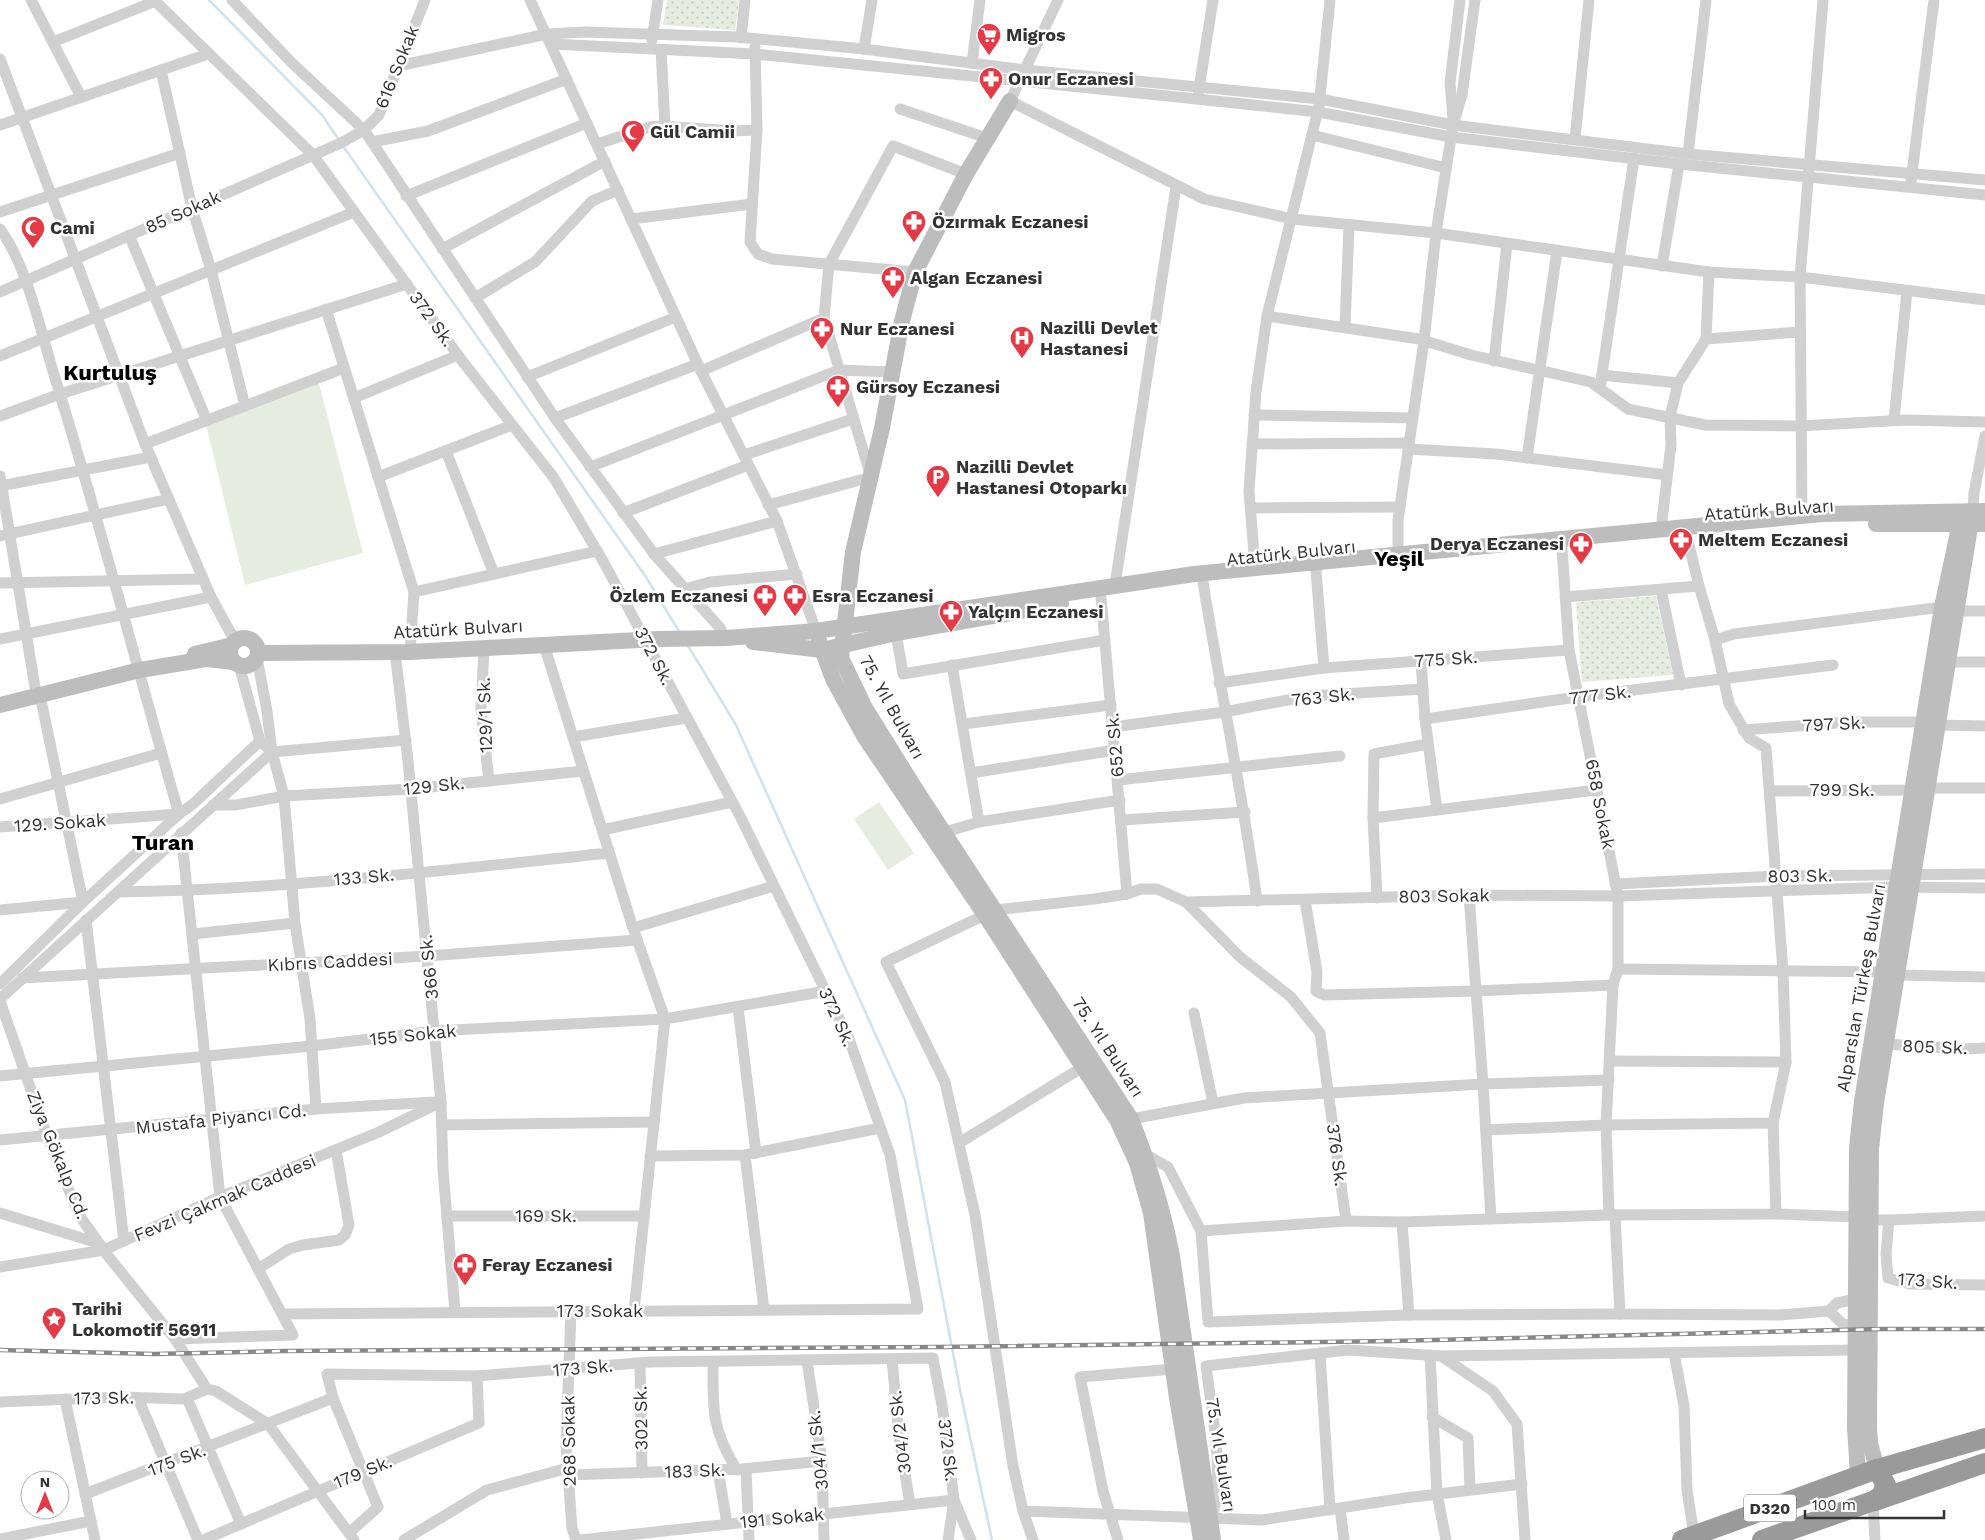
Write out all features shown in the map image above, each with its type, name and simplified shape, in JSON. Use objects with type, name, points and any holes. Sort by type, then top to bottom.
[{"type":"highway","name":"D320","points":[[1688,1538],[1877,1469],[1985,1438]]},
{"type":"highway","name":"D320","points":[[1762,1540],[1985,1462]]},
{"type":"highway","points":[[1858,1476],[1859,1493],[1864,1499],[1873,1501],[1881,1496],[1886,1485],[1877,1469]]},
{"type":"main road","name":"75. Yıl Bulvarı","points":[[1010,101],[966,174],[915,272],[902,321],[853,552],[843,628],[843,664],[865,708],[945,832],[990,913],[1116,1120],[1137,1163],[1151,1213],[1174,1369],[1206,1519],[1213,1540]]},
{"type":"main road","name":"Atatürk Bulvarı","points":[[722,638],[822,650],[896,633],[1101,597],[1203,582],[1687,536],[1767,524],[1802,516],[1823,519]]},
{"type":"main road","name":"Atatürk Bulvarı","points":[[257,656],[402,652],[652,639],[722,638],[816,631],[1115,585],[1255,567],[1398,553],[1660,529],[1767,524],[1823,519],[1973,518]]},
{"type":"main road","name":"Alparslan Türkeş Bulvarı","points":[[1877,1469],[1870,1444],[1863,1218],[1857,1148],[1861,1111],[1891,974],[1950,609],[1973,518]]},
{"type":"main road","name":"Alparslan Türkeş Bulvarı","points":[[1931,724],[1948,662],[1950,609]]},
{"type":"main road","name":"75. Yıl Bulvarı","points":[[816,631],[832,678],[864,736],[990,913],[1131,1119],[1164,1210],[1172,1256],[1206,1519],[1201,1540]]},
{"type":"main road","points":[[0,705],[139,669],[233,643],[244,638],[249,639],[255,644],[257,656],[248,666],[206,659],[139,669]]},
{"type":"main road","points":[[233,643],[230,654],[236,664]]},
{"type":"main road","points":[[0,701],[38,694]]},
{"type":"main road","name":"Alparslan Türkeş Bulvarı","points":[[1858,1476],[1855,1428],[1856,1299],[1871,1149],[1886,1044],[1891,974]]},
{"type":"street","points":[[31,0],[81,98]]},
{"type":"street","points":[[232,0],[292,62],[364,130],[555,418],[654,554],[721,629],[722,638]]},
{"type":"street","name":"616 Sokak","points":[[364,130],[379,115],[424,0]]},
{"type":"street","points":[[530,0],[550,39],[604,162],[699,368],[777,521],[816,631]]},
{"type":"street","points":[[658,0],[653,34],[663,126]]},
{"type":"street","points":[[741,38],[745,0]]},
{"type":"street","points":[[864,49],[872,0]]},
{"type":"street","points":[[972,63],[980,0]]},
{"type":"street","points":[[1058,0],[1010,101],[1176,187],[1204,199],[1292,219],[1436,233],[1620,261],[1709,272],[1800,278],[1985,300]]},
{"type":"street","points":[[1198,93],[1213,0]]},
{"type":"street","points":[[1255,567],[1249,491],[1254,414],[1267,316],[1318,112],[1330,0]]},
{"type":"street","points":[[1453,125],[1450,83],[1460,0]]},
{"type":"street","points":[[1398,553],[1400,508],[1424,341],[1436,233],[1453,125],[1462,96],[1475,0]]},
{"type":"street","points":[[1575,139],[1589,0]]},
{"type":"street","points":[[1688,154],[1706,0]]},
{"type":"street","points":[[1802,516],[1800,278],[1810,177],[1808,164],[1823,0]]},
{"type":"street","points":[[1910,187],[1934,0]]},
{"type":"street","points":[[52,42],[155,1]]},
{"type":"street","name":"372 Sk.","points":[[155,1],[313,155],[458,354],[554,478],[652,639],[688,718],[732,802],[849,1039],[890,1155],[918,1309]]},
{"type":"street","points":[[398,66],[585,32],[741,38],[864,49],[972,63],[1022,76]]},
{"type":"street","points":[[550,39],[656,49],[755,54],[1022,76],[1198,93],[1320,99],[1453,125],[1688,154],[1985,180]]},
{"type":"street","points":[[755,39],[757,130],[750,242],[758,254],[772,259],[915,272]]},
{"type":"street","points":[[0,125],[208,54]]},
{"type":"street","points":[[0,59],[145,444],[211,598],[233,643]]},
{"type":"street","points":[[161,70],[192,208],[211,270],[244,406]]},
{"type":"street","points":[[372,142],[428,131],[567,79]]},
{"type":"street","points":[[1198,93],[1318,112],[1451,137],[1679,164],[1985,195]]},
{"type":"street","points":[[900,109],[987,138]]},
{"type":"street","points":[[406,196],[587,123]]},
{"type":"street","points":[[596,144],[650,126],[734,131],[757,130]]},
{"type":"street","name":"85 Sokak","points":[[0,292],[342,143],[364,130]]},
{"type":"street","points":[[1312,135],[1446,168]]},
{"type":"street","points":[[768,505],[870,477],[824,318],[829,264],[893,146],[966,174]]},
{"type":"street","points":[[0,212],[180,153]]},
{"type":"street","points":[[1600,388],[1634,158]]},
{"type":"street","points":[[442,249],[604,162]]},
{"type":"street","points":[[1662,266],[1679,164]]},
{"type":"street","points":[[1115,585],[1176,187]]},
{"type":"street","points":[[474,298],[535,262],[592,201],[618,190]]},
{"type":"street","points":[[631,219],[752,204]]},
{"type":"street","points":[[0,356],[354,212]]},
{"type":"street","points":[[1345,328],[1349,226]]},
{"type":"street","points":[[0,229],[9,242],[25,282],[43,338],[83,470],[179,814]]},
{"type":"street","points":[[130,235],[207,420]]},
{"type":"street","points":[[1494,361],[1507,244]]},
{"type":"street","points":[[1526,458],[1557,251]]},
{"type":"street","points":[[1660,529],[1671,446],[1670,418],[1678,383],[1706,339],[1709,272]]},
{"type":"street","points":[[0,416],[60,394],[407,284]]},
{"type":"street","points":[[1894,420],[1907,291]]},
{"type":"street","points":[[326,309],[414,592],[597,551]]},
{"type":"street","points":[[1267,316],[1424,341],[1494,361],[1591,382],[1628,409],[1705,425],[1800,426],[1894,420],[1985,422]]},
{"type":"street","points":[[527,377],[676,317]]},
{"type":"street","points":[[555,418],[699,368],[824,318]]},
{"type":"street","points":[[1706,339],[1799,332]]},
{"type":"street","points":[[354,398],[458,354]]},
{"type":"street","points":[[145,444],[344,368]]},
{"type":"street","points":[[590,467],[839,370],[892,372]]},
{"type":"street","points":[[1602,375],[1678,383]]},
{"type":"street","points":[[1254,414],[1413,418]]},
{"type":"street","points":[[623,513],[746,460],[854,419]]},
{"type":"street","points":[[378,477],[512,425]]},
{"type":"street","points":[[1973,518],[1974,493],[1984,459],[1985,436]]},
{"type":"street","points":[[1252,444],[1409,446],[1667,475]]},
{"type":"street","points":[[446,451],[494,574]]},
{"type":"street","points":[[83,902],[38,694],[18,583],[5,535],[1,483],[151,457]]},
{"type":"street","points":[[5,535],[169,499]]},
{"type":"street","points":[[1251,508],[1400,508]]},
{"type":"street","points":[[654,554],[777,521]]},
{"type":"street","points":[[1687,536],[1698,586],[1715,640],[1722,680],[1729,704],[1749,738],[1766,748],[1778,890],[1786,1062],[1773,1123],[1776,1214]]},
{"type":"street","name":"658 Sokak","points":[[1562,548],[1569,650],[1618,896],[1618,970],[1613,985],[1606,1125],[1620,1314]]},
{"type":"street","points":[[1316,571],[1324,668]]},
{"type":"street","points":[[685,588],[710,582],[797,574]]},
{"type":"street","points":[[0,582],[203,579]]},
{"type":"street","points":[[1203,582],[1224,712],[1245,812],[1257,901]]},
{"type":"street","points":[[1565,597],[1698,586]]},
{"type":"street","points":[[1661,590],[1681,685]]},
{"type":"street","name":"366 Sk.","points":[[414,592],[402,652],[406,740],[441,1102],[454,1312]]},
{"type":"street","name":"652 Sk.","points":[[1101,597],[1127,894]]},
{"type":"street","points":[[0,639],[211,598]]},
{"type":"street","points":[[1715,640],[1734,634],[1950,609],[1985,611]]},
{"type":"street","points":[[896,633],[903,674],[1105,640]]},
{"type":"street","points":[[544,645],[609,854],[665,1019],[634,1311]]},
{"type":"street","name":"129/1 Sk.","points":[[484,648],[481,708],[489,781]]},
{"type":"street","name":"775 Sk.","points":[[1219,683],[1324,668],[1569,650]]},
{"type":"street","points":[[257,656],[272,752],[284,796],[295,923],[310,1019],[316,1109]]},
{"type":"street","points":[[1420,661],[1425,719],[1437,810]]},
{"type":"street","points":[[1948,662],[1985,662]]},
{"type":"street","points":[[236,664],[260,741],[272,752]]},
{"type":"street","points":[[952,665],[980,822]]},
{"type":"street","name":"777 Sk.","points":[[1425,719],[1577,697],[1833,665]]},
{"type":"street","name":"763 Sk.","points":[[1113,727],[1224,712],[1309,696],[1423,689]]},
{"type":"street","points":[[962,724],[1111,705]]},
{"type":"street","points":[[572,737],[688,718]]},
{"type":"street","name":"797 Sk.","points":[[1744,730],[1850,722],[1985,726]]},
{"type":"street","points":[[4,986],[22,978],[272,752],[406,740]]},
{"type":"street","points":[[0,1000],[4,986],[83,902],[179,814],[194,804],[260,741]]},
{"type":"street","points":[[1377,898],[1373,818],[1374,754],[1428,744]]},
{"type":"street","points":[[971,773],[1115,750]]},
{"type":"street","points":[[0,799],[162,753]]},
{"type":"street","points":[[1118,780],[1340,756]]},
{"type":"street","name":"129 Sk.","points":[[213,805],[236,805],[284,796],[411,789],[583,771]]},
{"type":"street","name":"799 Sk.","points":[[1770,791],[1985,788]]},
{"type":"street","points":[[1373,818],[1596,790]]},
{"type":"street","points":[[945,832],[980,822],[1120,800]]},
{"type":"street","points":[[602,830],[732,802]]},
{"type":"street","points":[[1122,820],[1245,812]]},
{"type":"street","name":"129. Sokak","points":[[0,827],[179,814]]},
{"type":"street","points":[[175,1339],[293,1335],[220,1197],[181,833]]},
{"type":"street","name":"133 Sk.","points":[[118,892],[188,891],[292,883],[419,873],[609,854]]},
{"type":"street","name":"803 Sk.","points":[[1615,884],[1777,876],[1906,881],[1985,874]]},
{"type":"street","points":[[1906,881],[1985,888]]},
{"type":"street","name":"803 Sokak","points":[[959,1143],[944,1082],[886,962],[990,913],[1127,894],[1141,889],[1157,889],[1186,902],[1469,895],[1618,896],[1778,890],[1906,881]]},
{"type":"street","points":[[633,928],[774,886]]},
{"type":"street","points":[[1469,895],[1491,1219]]},
{"type":"street","points":[[1305,900],[1317,972],[1316,991],[1324,995],[1613,985]]},
{"type":"street","points":[[0,910],[83,902]]},
{"type":"street","name":"376 Sk.","points":[[1186,902],[1240,957],[1291,997],[1320,1033],[1346,1221]]},
{"type":"street","points":[[86,920],[91,975],[112,1130],[124,1241]]},
{"type":"street","points":[[193,934],[295,923]]},
{"type":"street","name":"Kıbrıs Caddesi","points":[[22,978],[428,956],[637,940]]},
{"type":"street","points":[[1618,970],[1783,971],[1985,977]]},
{"type":"street","name":"155 Sokak","points":[[0,1076],[312,1046],[435,1031],[665,1019],[826,991]]},
{"type":"street","name":"Ziya Gökalp Cd.","points":[[0,1000],[47,1136],[79,1215],[101,1247],[175,1339],[206,1389]]},
{"type":"street","points":[[738,1006],[764,1310]]},
{"type":"street","points":[[1194,1013],[1213,1103]]},
{"type":"street","name":"805 Sk.","points":[[1886,1044],[1962,1049],[1985,1048]]},
{"type":"street","points":[[1610,1061],[1786,1062]]},
{"type":"street","points":[[1033,1540],[1023,1511],[1013,1466],[975,1215],[959,1143],[1083,1067]]},
{"type":"street","points":[[1131,1119],[1244,1098],[1483,1084],[1609,1080]]},
{"type":"street","name":"Mustafa Piyancı Cd.","points":[[0,1140],[316,1109],[441,1102]]},
{"type":"street","name":"Fevzi Çakmak Caddesi","points":[[0,1267],[124,1241],[220,1197],[336,1150],[441,1102]]},
{"type":"street","points":[[442,1125],[654,1122]]},
{"type":"street","points":[[1486,1130],[1606,1125],[1773,1123]]},
{"type":"street","points":[[650,1156],[751,1154],[880,1128]]},
{"type":"street","points":[[258,1269],[289,1249],[339,1240],[345,1236],[349,1221],[336,1150]]},
{"type":"street","points":[[1145,1154],[1168,1167],[1201,1232],[1208,1322],[1408,1315],[1780,1315],[1829,1311],[1837,1303],[1856,1299]]},
{"type":"street","points":[[0,1212],[101,1247]]},
{"type":"street","points":[[1201,1232],[1346,1221],[1402,1222],[1612,1215],[1776,1214],[1889,1220],[1985,1216]]},
{"type":"street","name":"169 Sk.","points":[[447,1216],[644,1216]]},
{"type":"street","name":"173 Sk.","points":[[1889,1220],[1886,1254],[1888,1278],[1910,1284],[1985,1284]]},
{"type":"street","points":[[1402,1222],[1408,1315]]},
{"type":"street","name":"173 Sokak","points":[[282,1314],[918,1309]]},
{"type":"street","name":"268 Sokak","points":[[571,1311],[568,1472],[572,1528],[576,1540]]},
{"type":"street","points":[[1829,1311],[1844,1325],[1856,1324]]},
{"type":"street","points":[[1206,1519],[1218,1490],[1217,1463],[1206,1366],[1348,1350],[1436,1356],[1855,1350]]},
{"type":"street","points":[[1674,1352],[1684,1406],[1688,1538]]},
{"type":"street","points":[[1320,1353],[1335,1509],[1344,1540]]},
{"type":"street","points":[[1436,1356],[1432,1417],[1437,1494],[1446,1540]]},
{"type":"street","points":[[1436,1356],[1493,1391],[1517,1424],[1525,1540]]},
{"type":"street","name":"372 Sk.","points":[[934,1358],[954,1500],[971,1540]]},
{"type":"street","name":"173 Sk.","points":[[333,1398],[327,1374],[477,1376],[640,1363],[934,1358]]},
{"type":"street","name":"304/2 Sk.","points":[[892,1359],[899,1437],[910,1504]]},
{"type":"street","name":"304/1 Sk.","points":[[807,1361],[822,1461],[824,1540]]},
{"type":"street","points":[[713,1362],[713,1413],[722,1447],[742,1469],[749,1521],[749,1540]]},
{"type":"street","name":"302 Sk.","points":[[640,1363],[642,1473]]},
{"type":"street","points":[[1118,1540],[1110,1514],[1080,1378],[1174,1369]]},
{"type":"street","name":"179 Sk.","points":[[203,1540],[479,1423],[477,1376]]},
{"type":"street","points":[[206,1389],[216,1391],[268,1424],[318,1490],[350,1538],[378,1507],[333,1398],[268,1424]]},
{"type":"street","name":"173 Sk.","points":[[0,1402],[65,1399],[187,1398],[206,1389]]},
{"type":"street","points":[[138,1398],[198,1540]]},
{"type":"street","points":[[187,1398],[241,1524]]},
{"type":"street","points":[[65,1399],[95,1540]]},
{"type":"street","points":[[1432,1417],[1468,1438],[1470,1490]]},
{"type":"street","name":"175 Sk.","points":[[85,1494],[268,1424]]},
{"type":"street","name":"183 Sk.","points":[[404,1540],[487,1490],[568,1472],[642,1473],[742,1469],[822,1461]]},
{"type":"street","points":[[718,1470],[727,1524]]},
{"type":"street","points":[[1023,1511],[1262,1520],[1437,1494],[1522,1484]]},
{"type":"street","points":[[948,1540],[954,1500]]},
{"type":"street","name":"191 Sokak","points":[[580,1540],[954,1500]]},
{"type":"street","points":[[1873,1501],[1875,1540]]},
{"type":"street","points":[[1850,1508],[1866,1517],[1873,1527]]},
{"type":"street","points":[[0,1539],[20,1538],[91,1521]]},
{"type":"shaded area","points":[[667,0],[739,0],[735,30],[663,25]]},
{"type":"shaded area","points":[[318,380],[363,553],[245,585],[206,425]]},
{"type":"shaded area","points":[[1656,596],[1673,675],[1582,682],[1576,602]]},
{"type":"shaded area","points":[[879,802],[914,853],[888,870],[854,819]]},
{"type":"waterway","points":[[209,0],[322,115],[339,140]]},
{"type":"waterway","points":[[343,146],[646,577],[680,633]]},
{"type":"waterway","points":[[687,644],[736,725],[905,1100],[961,1395],[992,1540]]},
{"type":"railway","points":[[0,1350],[154,1354],[283,1351],[940,1347],[1393,1341],[1882,1329],[1985,1329]]},
{"type":"place","name":"Migros","points":[[989,56]]},
{"type":"place","name":"Onur Eczanesi","points":[[991,100]]},
{"type":"place","name":"Gül Camii","points":[[633,153]]},
{"type":"place","name":"Özırmak Eczanesi","points":[[914,243]]},
{"type":"place","name":"Cami","points":[[33,249]]},
{"type":"place","name":"Algan Eczanesi","points":[[893,299]]},
{"type":"place","name":"Nur Eczanesi","points":[[822,350]]},
{"type":"place","name":"Nazilli Devlet Hastanesi","points":[[1022,359]]},
{"type":"place","name":"Gürsoy Eczanesi","points":[[838,408]]},
{"type":"place","name":"Nazilli Devlet Hastanesi Otoparkı","points":[[938,498]]},
{"type":"place","name":"Meltem Eczanesi","points":[[1681,561]]},
{"type":"place","name":"Derya Eczanesi","points":[[1581,565]]},
{"type":"place","name":"Özlem Eczanesi","points":[[765,617]]},
{"type":"place","name":"Esra Eczanesi","points":[[795,617]]},
{"type":"place","name":"Yalçın Eczanesi","points":[[951,633]]},
{"type":"place","name":"Feray Eczanesi","points":[[465,1286]]},
{"type":"place","name":"Tarihi Lokomotif 56911","points":[[54,1340]]},
{"type":"district","name":"Kurtuluş","points":[[110,372]]},
{"type":"district","name":"Yeşil","points":[[1399,558]]},
{"type":"district","name":"Turan","points":[[163,842]]}]
